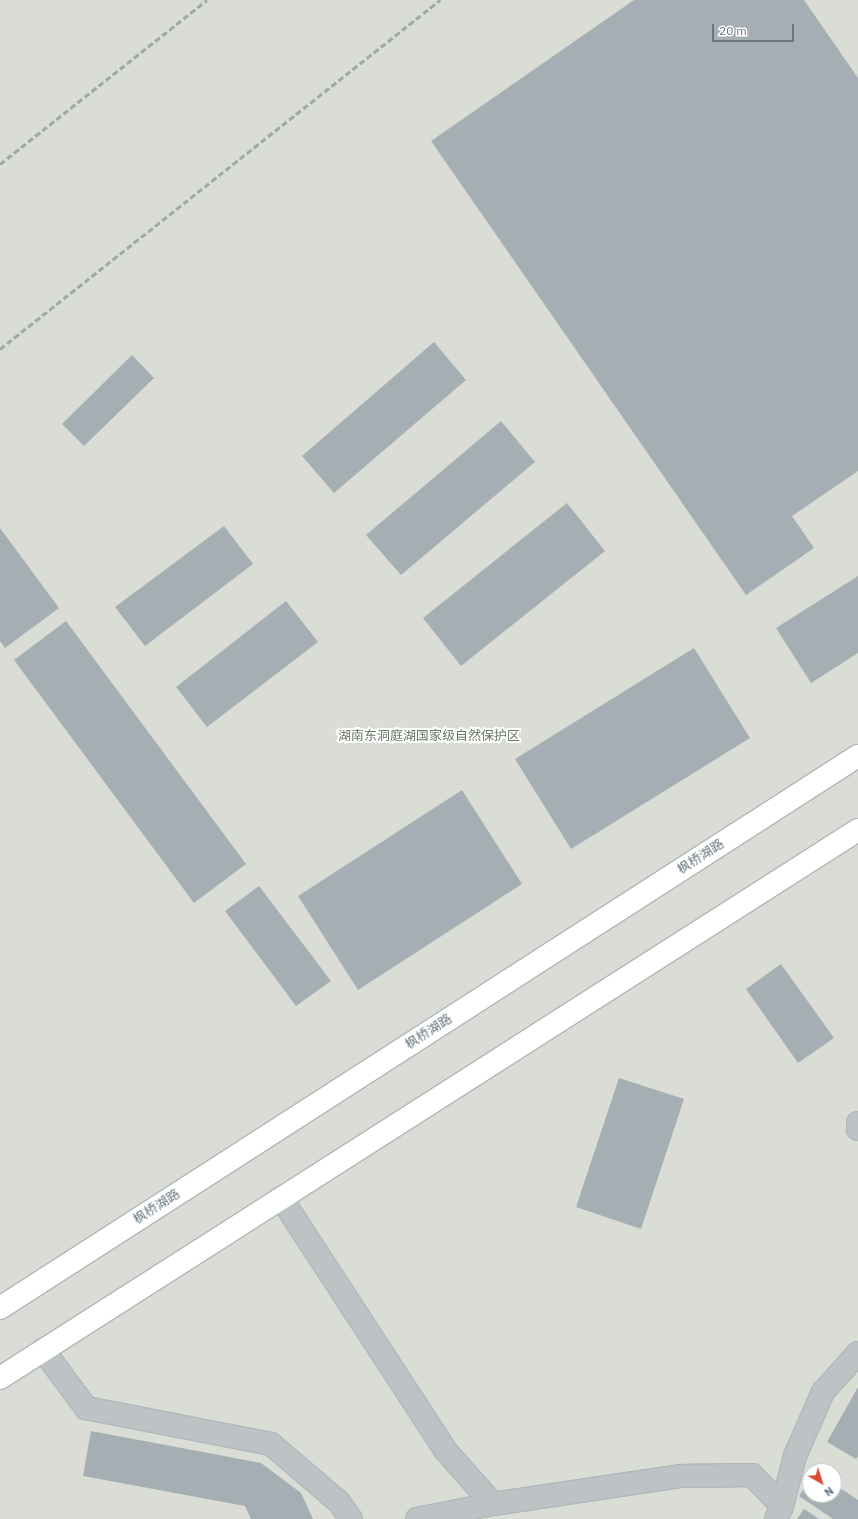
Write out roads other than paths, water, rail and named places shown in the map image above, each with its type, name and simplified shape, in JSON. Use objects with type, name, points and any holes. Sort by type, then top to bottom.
[{"type":"main road","name":"枫桥湖路","points":[[0,1308],[858,756]]},
{"type":"main road","points":[[0,1378],[858,831]]},
{"type":"street","points":[[858,1122],[858,1129]]},
{"type":"street","points":[[281,1198],[445,1450],[493,1504]]},
{"type":"street","points":[[43,1350],[86,1408],[271,1444],[339,1502],[351,1519]]},
{"type":"street","points":[[779,1512],[795,1456],[824,1392],[858,1353]]},
{"type":"street","points":[[417,1519],[493,1504],[680,1476],[752,1475],[779,1512]]},
{"type":"railway","points":[[0,164],[207,0]]},
{"type":"railway","points":[[0,349],[440,0]]},
{"type":"park label","name":"湖南东洞庭湖国家级自然保护区","points":[[429,736]]}]
